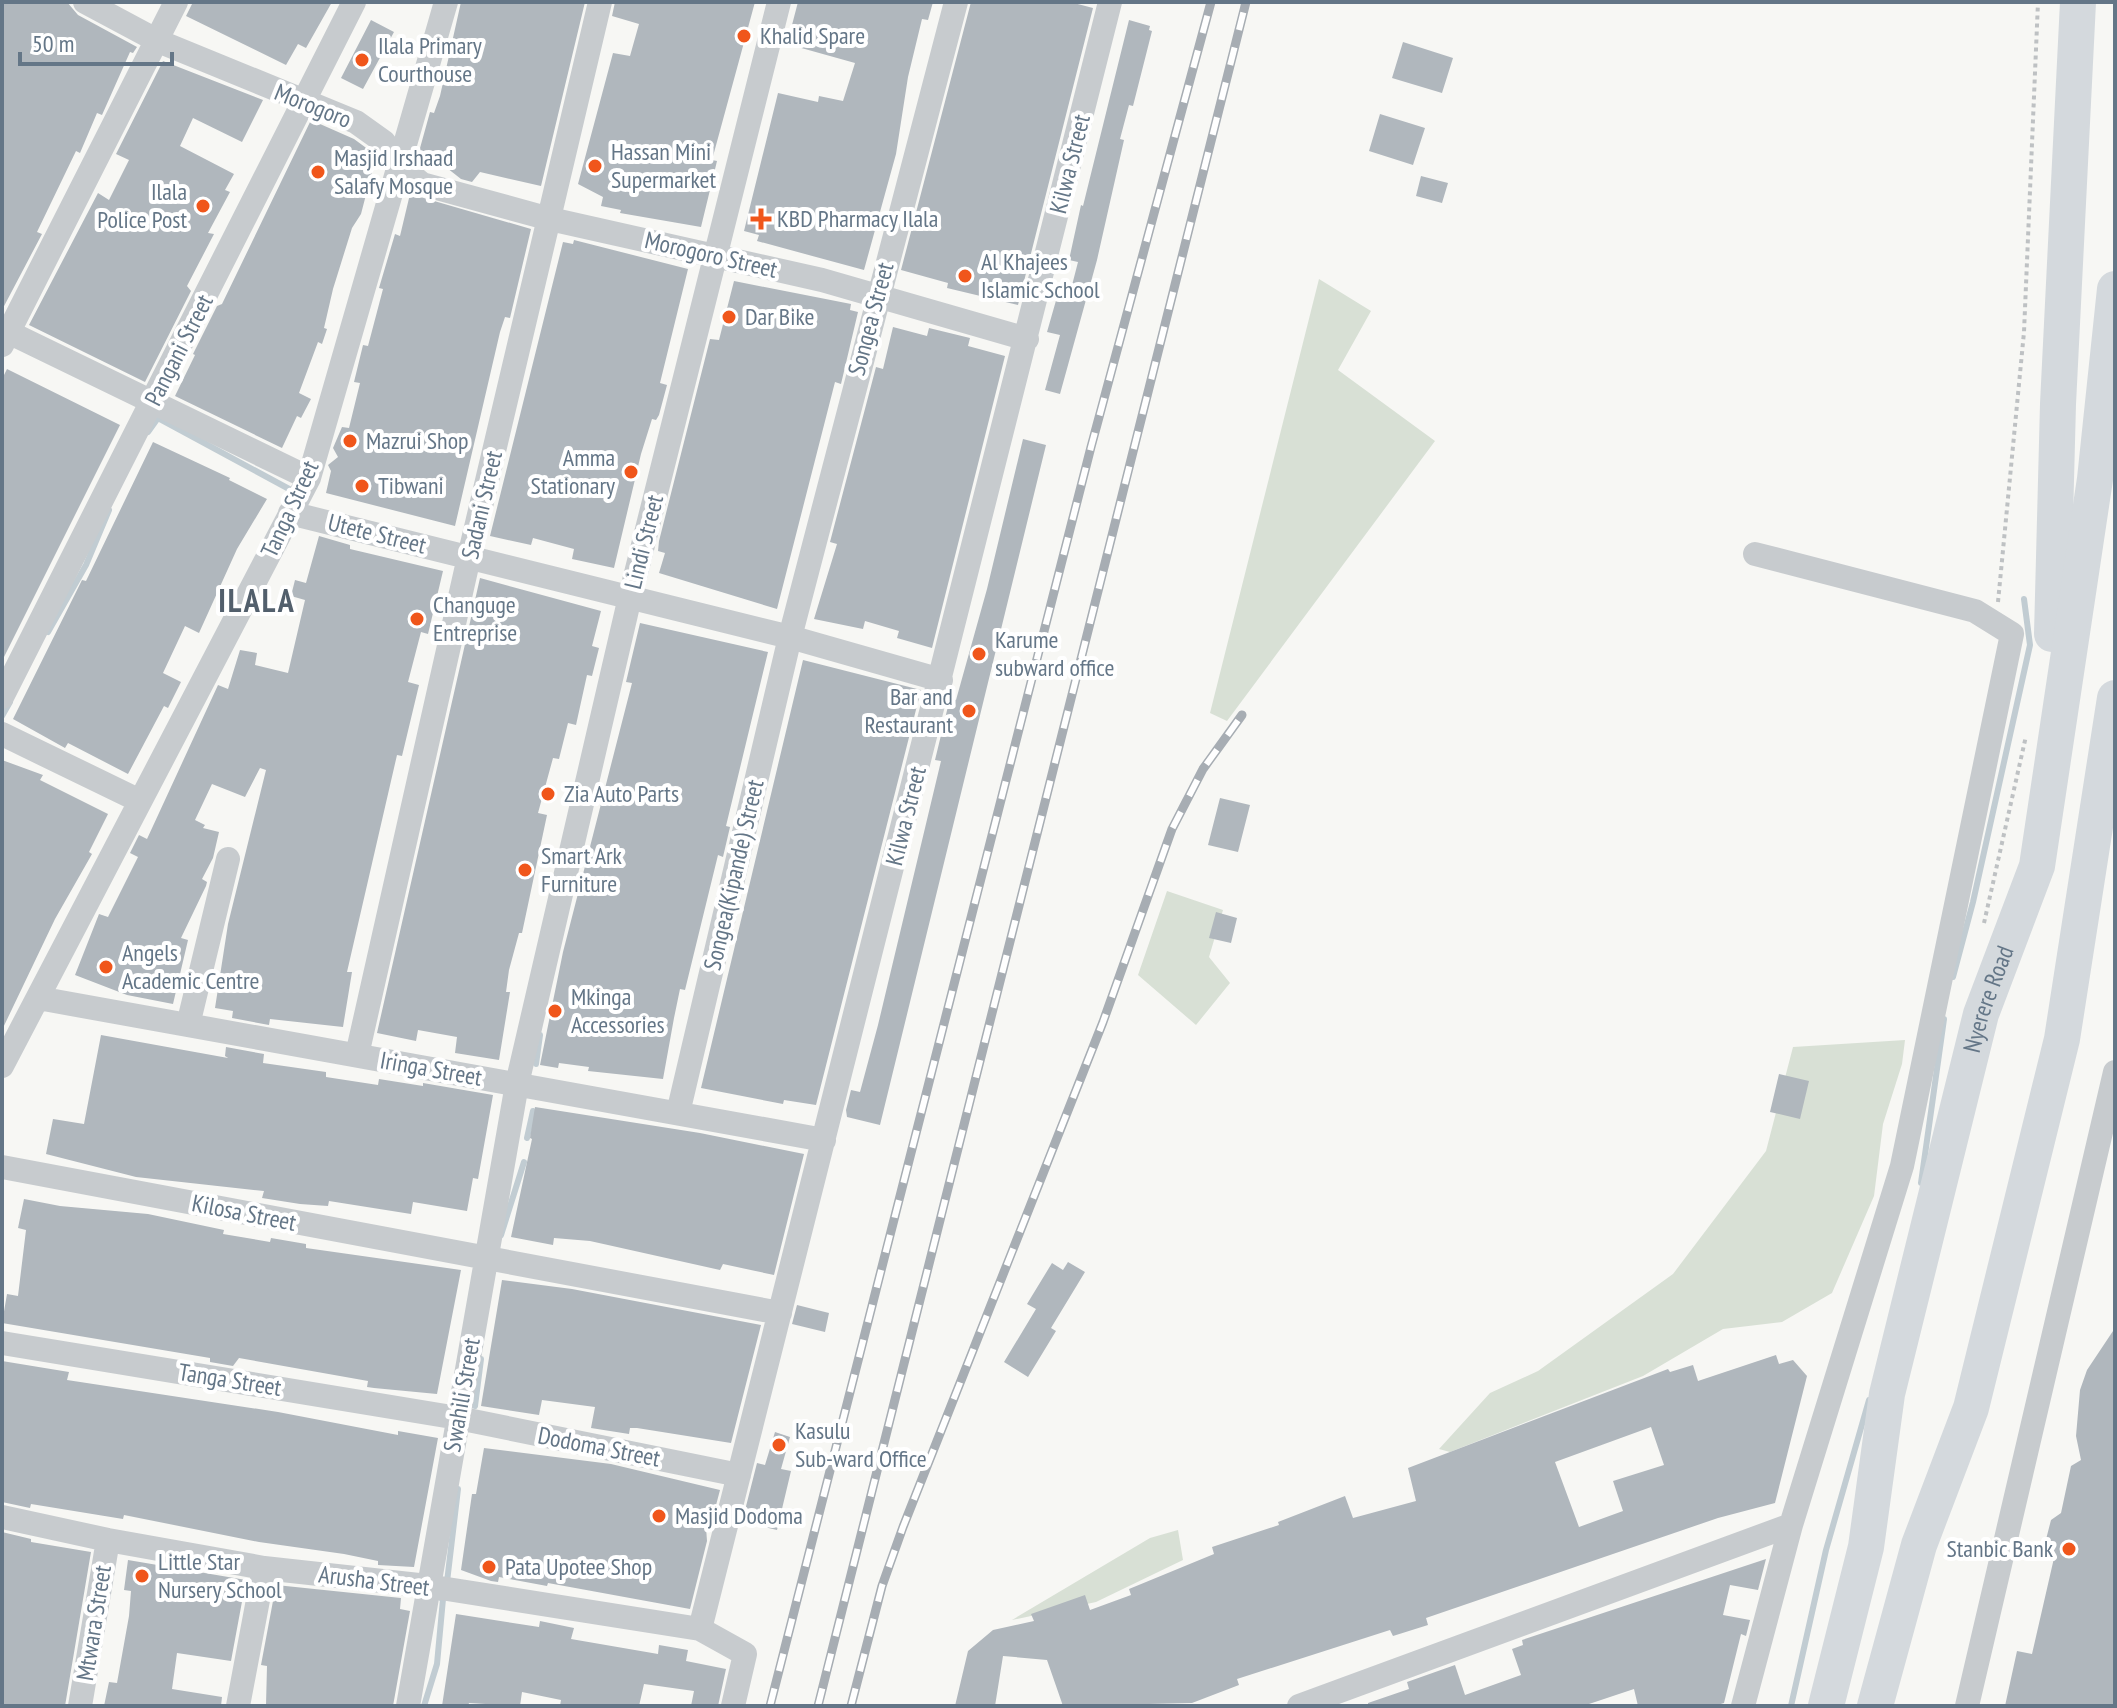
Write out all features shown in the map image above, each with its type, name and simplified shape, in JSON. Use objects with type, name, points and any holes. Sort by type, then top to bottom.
[{"type":"highway","points":[[2048,796],[2058,404],[2078,2]]},
{"type":"highway","name":"Nyerere Road","points":[[1826,1706],[1866,1547],[1887,1394],[1981,1014],[2037,866],[2095,479],[2115,289]]},
{"type":"highway","points":[[1875,1706],[1919,1545],[1971,1408],[2062,1039],[2115,698]]},
{"type":"highway","points":[[2084,889],[2115,770]]},
{"type":"street","name":"Morogoro","points":[[85,2],[158,41],[304,104],[356,122],[384,142],[399,165]]},
{"type":"street","points":[[176,2],[4,335],[153,402],[309,478]]},
{"type":"street","name":"Pangani Street","points":[[2,697],[354,2]]},
{"type":"street","name":"Tanga Street","points":[[2,1066],[309,478],[446,2]]},
{"type":"street","name":"Sadani Street","points":[[357,1055],[469,557],[600,2]]},
{"type":"street","name":"Lindi Street","points":[[517,1084],[630,597],[779,2]]},
{"type":"street","name":"Songea Street","points":[[790,637],[956,2]]},
{"type":"street","name":"Kilwa Street","points":[[700,1629],[1110,2]]},
{"type":"street","name":"Morogoro Street","points":[[399,165],[422,184],[550,219],[878,295],[1027,339]]},
{"type":"street","name":"Utete Street","points":[[290,513],[790,637],[941,680]]},
{"type":"street","points":[[1743,1706],[1791,1525],[1902,1166],[2004,629],[1975,611],[1755,554]]},
{"type":"street","name":"Songea(Kipande) Street","points":[[678,1113],[790,637]]},
{"type":"street","points":[[2,734],[140,801]]},
{"type":"street","points":[[188,1025],[228,859]]},
{"type":"street","name":"Iringa Street","points":[[38,998],[824,1140]]},
{"type":"street","points":[[1967,1706],[2105,1158],[2115,1072]]},
{"type":"street","name":"Swahili Street","points":[[408,1706],[517,1084]]},
{"type":"street","name":"Kilosa Street","points":[[2,1167],[780,1313]]},
{"type":"street","name":"Tanga Street","points":[[2,1343],[458,1418]]},
{"type":"street","name":"Dodoma Street","points":[[458,1418],[739,1475]]},
{"type":"street","name":"Arusha Street","points":[[2,1517],[264,1568],[428,1586],[700,1629]]},
{"type":"street","points":[[1299,1706],[1791,1525]]},
{"type":"street","name":"Mtwara Street","points":[[80,1706],[108,1540]]},
{"type":"street","points":[[238,1706],[264,1568]]},
{"type":"street","points":[[700,1629],[745,1654],[733,1706]]},
{"type":"path","points":[[2004,629],[2024,332],[2038,2]]},
{"type":"shaded area","points":[[1319,279],[1371,311],[1338,370],[1435,441],[1227,721],[1210,713]]},
{"type":"shaded area","points":[[1167,891],[1223,910],[1209,957],[1230,983],[1196,1025],[1138,975]]},
{"type":"shaded area","points":[[1905,1040],[1902,1064],[1883,1124],[1874,1196],[1832,1293],[1782,1322],[1723,1329],[1643,1376],[1450,1452],[1439,1449],[1490,1393],[1538,1371],[1673,1274],[1766,1151],[1793,1047]]},
{"type":"shaded area","points":[[1178,1530],[1183,1560],[1096,1602],[1012,1620],[1150,1538]]},
{"type":"building","points":[[5,2],[67,2],[78,15],[137,47],[133,53],[130,52],[102,115],[97,113],[80,153],[76,151],[37,232],[42,234],[2,310],[2,8]]},
{"type":"building","points":[[193,2],[332,2],[306,48],[298,44],[286,65],[186,16]]},
{"type":"building","points":[[461,2],[585,2],[541,186],[480,172],[472,182],[461,179],[447,168],[417,159],[430,112],[434,113],[440,96]]},
{"type":"building","points":[[615,2],[755,2],[712,160],[717,161],[701,227],[620,213],[621,210],[601,206],[603,197],[578,184],[613,53],[630,56],[639,24],[612,16]]},
{"type":"building","points":[[798,2],[933,2],[928,20],[922,19],[908,77],[896,154],[864,270],[757,241],[759,235],[744,231],[778,93],[818,102],[819,96],[843,101],[855,63],[787,44]]},
{"type":"building","points":[[971,2],[1070,2],[1093,8],[1018,305],[947,288],[948,283],[901,270]]},
{"type":"building","points":[[371,20],[394,32],[363,89],[341,78]]},
{"type":"building","points":[[1129,20],[1150,26],[1149,30],[1152,31],[1133,106],[1129,105],[1120,139],[1124,140],[1097,260],[1060,394],[1045,390],[1060,335],[1047,332],[1059,290],[1070,293],[1078,262],[1069,260]]},
{"type":"building","points":[[1403,42],[1453,58],[1442,93],[1392,78]]},
{"type":"building","points":[[163,61],[263,100],[242,142],[193,118],[180,146],[234,174],[225,190],[230,192],[208,233],[214,234],[187,286],[191,291],[145,382],[29,325],[98,193],[109,200],[129,160],[116,154]]},
{"type":"building","points":[[1380,114],[1425,128],[1413,165],[1369,151]]},
{"type":"building","points":[[311,120],[354,139],[369,150],[374,164],[361,214],[352,228],[333,289],[324,328],[327,329],[322,344],[318,342],[299,393],[311,399],[301,418],[297,416],[282,448],[175,396],[193,354],[217,306],[222,304]]},
{"type":"building","points":[[1421,176],[1448,183],[1442,203],[1416,196]]},
{"type":"building","points":[[410,194],[531,229],[510,318],[505,317],[500,332],[455,526],[326,493],[331,471],[328,465],[338,457],[333,448],[342,427],[349,428],[360,383],[354,382],[363,345],[368,346],[383,289],[379,288],[395,234],[400,236]]},
{"type":"building","points":[[574,240],[688,269],[660,383],[667,385],[659,415],[656,420],[652,419],[641,454],[614,568],[572,559],[574,549],[533,538],[531,545],[490,536],[563,242],[573,244]]},
{"type":"building","points":[[734,281],[851,304],[850,310],[858,312],[841,384],[835,382],[777,609],[659,573],[665,553],[658,551],[659,541],[710,339],[719,340]]},
{"type":"building","points":[[893,327],[927,336],[929,328],[970,338],[968,346],[1005,356],[932,648],[897,638],[899,631],[865,621],[863,629],[814,619],[837,544],[830,542],[876,367],[883,369]]},
{"type":"building","points":[[7,369],[120,425],[2,661],[2,379]]},
{"type":"building","points":[[1023,439],[1046,445],[880,1125],[847,1117],[846,1110],[851,1090],[860,1092],[878,1025],[941,761],[935,760],[950,698],[956,700],[987,589]]},
{"type":"building","points":[[153,442],[267,499],[237,549],[199,633],[185,626],[163,673],[181,682],[168,708],[164,706],[128,774],[68,743],[65,748],[13,719],[82,580],[86,581]]},
{"type":"building","points":[[319,536],[350,545],[350,549],[443,571],[428,634],[421,632],[408,682],[419,685],[402,756],[397,755],[347,972],[352,972],[343,1027],[270,1019],[269,1025],[232,1018],[233,1011],[215,1008],[228,924],[266,770],[260,768],[245,797],[212,784],[195,820],[205,825],[203,828],[219,832],[213,858],[202,879],[207,882],[206,886],[181,938],[188,940],[173,1004],[127,995],[75,975],[99,914],[108,917],[138,857],[130,853],[139,835],[147,839],[218,685],[228,689],[240,650],[257,653],[255,665],[288,673],[305,600],[291,596],[295,580],[306,583]]},
{"type":"building","points":[[480,578],[601,611],[592,646],[599,648],[592,676],[587,675],[576,725],[568,723],[559,759],[553,758],[538,813],[547,815],[522,933],[519,933],[509,970],[506,992],[510,992],[499,1060],[455,1053],[457,1037],[418,1030],[416,1041],[377,1033]]},
{"type":"building","points":[[640,623],[768,652],[726,826],[730,827],[723,857],[718,855],[685,990],[680,989],[663,1079],[588,1071],[589,1067],[559,1063],[558,1068],[540,1065],[563,952],[632,683],[626,682]]},
{"type":"building","points":[[803,660],[921,690],[816,1105],[784,1100],[783,1104],[701,1088]]},
{"type":"building","points":[[2,760],[43,775],[40,780],[108,814],[89,852],[92,854],[55,919],[2,1030]]},
{"type":"building","points":[[1220,798],[1250,805],[1238,852],[1208,845]]},
{"type":"building","points":[[1216,912],[1237,918],[1231,943],[1209,938]]},
{"type":"building","points":[[101,1035],[228,1058],[225,1056],[226,1047],[264,1054],[263,1063],[326,1072],[326,1077],[378,1085],[379,1079],[493,1095],[478,1179],[473,1178],[467,1211],[413,1202],[411,1214],[329,1201],[328,1206],[300,1204],[262,1198],[264,1191],[136,1177],[46,1154],[53,1119],[84,1124]]},
{"type":"building","points":[[1779,1074],[1809,1081],[1800,1119],[1770,1112]]},
{"type":"building","points":[[535,1107],[700,1133],[804,1154],[774,1275],[723,1264],[720,1270],[590,1241],[554,1238],[553,1245],[511,1237],[532,1139]]},
{"type":"building","points":[[24,1199],[60,1206],[148,1214],[224,1230],[223,1234],[270,1242],[271,1238],[306,1244],[306,1248],[461,1270],[437,1394],[367,1387],[368,1381],[239,1358],[233,1366],[210,1362],[210,1358],[2,1323],[7,1294],[18,1296],[26,1230],[18,1228]]},
{"type":"building","points":[[1068,1262],[1085,1272],[1051,1328],[1056,1331],[1028,1377],[1004,1362],[1036,1309],[1027,1304],[1052,1263],[1063,1270]]},
{"type":"building","points":[[502,1280],[572,1289],[761,1325],[731,1443],[637,1428],[630,1428],[629,1434],[591,1428],[595,1407],[542,1400],[539,1415],[481,1406]]},
{"type":"building","points":[[797,1305],[829,1313],[825,1332],[792,1324]]},
{"type":"building","points":[[2115,1328],[2115,1706],[2005,1706],[2017,1651],[2032,1654],[2054,1558],[2042,1555],[2051,1520],[2061,1513],[2071,1466],[2081,1460],[2076,1436],[2080,1390],[2087,1370]]},
{"type":"building","points":[[1776,1355],[1779,1364],[1793,1360],[1807,1376],[1775,1503],[1718,1518],[1426,1618],[1428,1625],[1393,1636],[1390,1630],[1237,1679],[1239,1685],[1192,1703],[1063,1706],[1047,1660],[1003,1656],[995,1706],[955,1706],[968,1651],[993,1630],[1034,1621],[1031,1614],[1085,1595],[1090,1610],[1131,1595],[1129,1589],[1214,1554],[1212,1547],[1279,1525],[1278,1522],[1345,1496],[1353,1518],[1416,1501],[1408,1468],[1668,1369],[1670,1372],[1693,1365],[1698,1381]],"holes":[[[1651,1427],[1664,1465],[1613,1481],[1623,1511],[1579,1527],[1555,1462]]]},
{"type":"building","points":[[2,1361],[69,1372],[67,1380],[278,1412],[398,1435],[398,1431],[438,1438],[414,1567],[378,1565],[378,1561],[344,1554],[259,1542],[124,1515],[123,1519],[2,1502]]},
{"type":"building","points":[[775,1432],[790,1437],[781,1469],[791,1471],[777,1530],[742,1522],[757,1463],[765,1465]]},
{"type":"building","points":[[484,1448],[611,1464],[720,1490],[710,1528],[706,1527],[707,1541],[690,1609],[548,1583],[547,1586],[499,1577],[498,1582],[491,1581],[461,1570],[472,1494],[476,1494]]},
{"type":"building","points":[[2,1532],[31,1539],[31,1542],[91,1552],[65,1706],[2,1704]]},
{"type":"building","points":[[1766,1559],[1758,1590],[1730,1585],[1723,1615],[1750,1620],[1746,1636],[1741,1634],[1724,1703],[1714,1706],[1638,1706],[1634,1689],[1583,1706],[1368,1706],[1368,1703],[1409,1689],[1407,1682],[1455,1665],[1465,1695],[1521,1675],[1512,1649],[1523,1645],[1522,1640]]},
{"type":"building","points":[[128,1560],[246,1580],[231,1661],[177,1653],[172,1689],[222,1697],[221,1706],[104,1706],[109,1682],[117,1683],[129,1616],[131,1591],[124,1590]]},
{"type":"building","points":[[276,1585],[401,1598],[400,1609],[410,1611],[393,1706],[266,1705],[267,1666],[261,1665]]},
{"type":"building","points":[[456,1614],[539,1627],[540,1621],[574,1628],[571,1639],[658,1654],[659,1645],[688,1650],[686,1661],[726,1669],[718,1706],[691,1706],[694,1691],[644,1684],[639,1706],[560,1706],[561,1700],[522,1692],[520,1706],[469,1703],[468,1706],[442,1706]]},
{"type":"waterway","points":[[148,432],[158,418],[291,490]]},
{"type":"waterway","points":[[48,632],[86,565],[109,510]]},
{"type":"waterway","points":[[1953,977],[1973,902],[2030,645],[2024,599]]},
{"type":"waterway","points":[[2,716],[10,702]]},
{"type":"waterway","points":[[1921,1183],[1944,1019]]},
{"type":"waterway","points":[[536,1064],[540,1035]]},
{"type":"waterway","points":[[527,1138],[533,1111]]},
{"type":"waterway","points":[[501,1235],[524,1162]]},
{"type":"waterway","points":[[468,1403],[475,1406],[481,1359]]},
{"type":"waterway","points":[[1791,1706],[1826,1550],[1869,1400]]},
{"type":"waterway","points":[[447,1582],[458,1489]]},
{"type":"waterway","points":[[424,1706],[437,1664],[443,1599],[438,1597]]},
{"type":"railway","points":[[770,1706],[1091,447],[1211,2]]},
{"type":"railway","points":[[818,1706],[1246,2]]},
{"type":"railway","points":[[851,1706],[882,1586],[903,1527],[1103,1022],[1172,829],[1203,769],[1242,715]]},
{"type":"place","name":"Khalid Spare","points":[[744,36]]},
{"type":"place","name":"Ilala Primary Courthouse","points":[[362,60]]},
{"type":"place","name":"Hassan Mini Supermarket","points":[[595,166]]},
{"type":"place","name":"Masjid Irshaad Salafy Mosque","points":[[318,172]]},
{"type":"place","name":"Ilala Police Post","points":[[203,206]]},
{"type":"place","name":"KBD Pharmacy Ilala","points":[[761,219]]},
{"type":"place","name":"Al Khajees Islamic School","points":[[965,276]]},
{"type":"place","name":"Dar Bike","points":[[729,317]]},
{"type":"place","name":"Mazrui Shop","points":[[350,441]]},
{"type":"place","name":"Amma Stationary","points":[[631,472]]},
{"type":"place","name":"Tibwani","points":[[362,486]]},
{"type":"place","name":"Changuge Entreprise","points":[[417,619]]},
{"type":"place","name":"Karume subward office","points":[[979,654]]},
{"type":"place","name":"Bar and Restaurant","points":[[969,711]]},
{"type":"place","name":"Zia Auto Parts","points":[[548,794]]},
{"type":"place","name":"Smart Ark Furniture","points":[[525,870]]},
{"type":"place","name":"Angels Academic Centre","points":[[106,967]]},
{"type":"place","name":"Mkinga Accessories","points":[[555,1011]]},
{"type":"place","name":"Kasulu Sub-ward Office","points":[[779,1445]]},
{"type":"place","name":"Masjid Dodoma","points":[[659,1516]]},
{"type":"place","name":"Stanbic Bank","points":[[2069,1549]]},
{"type":"place","name":"Pata Upotee Shop","points":[[489,1567]]},
{"type":"place","name":"Little Star Nursery School","points":[[142,1576]]},
{"type":"district","name":"ILALA","points":[[257,601]]}]
